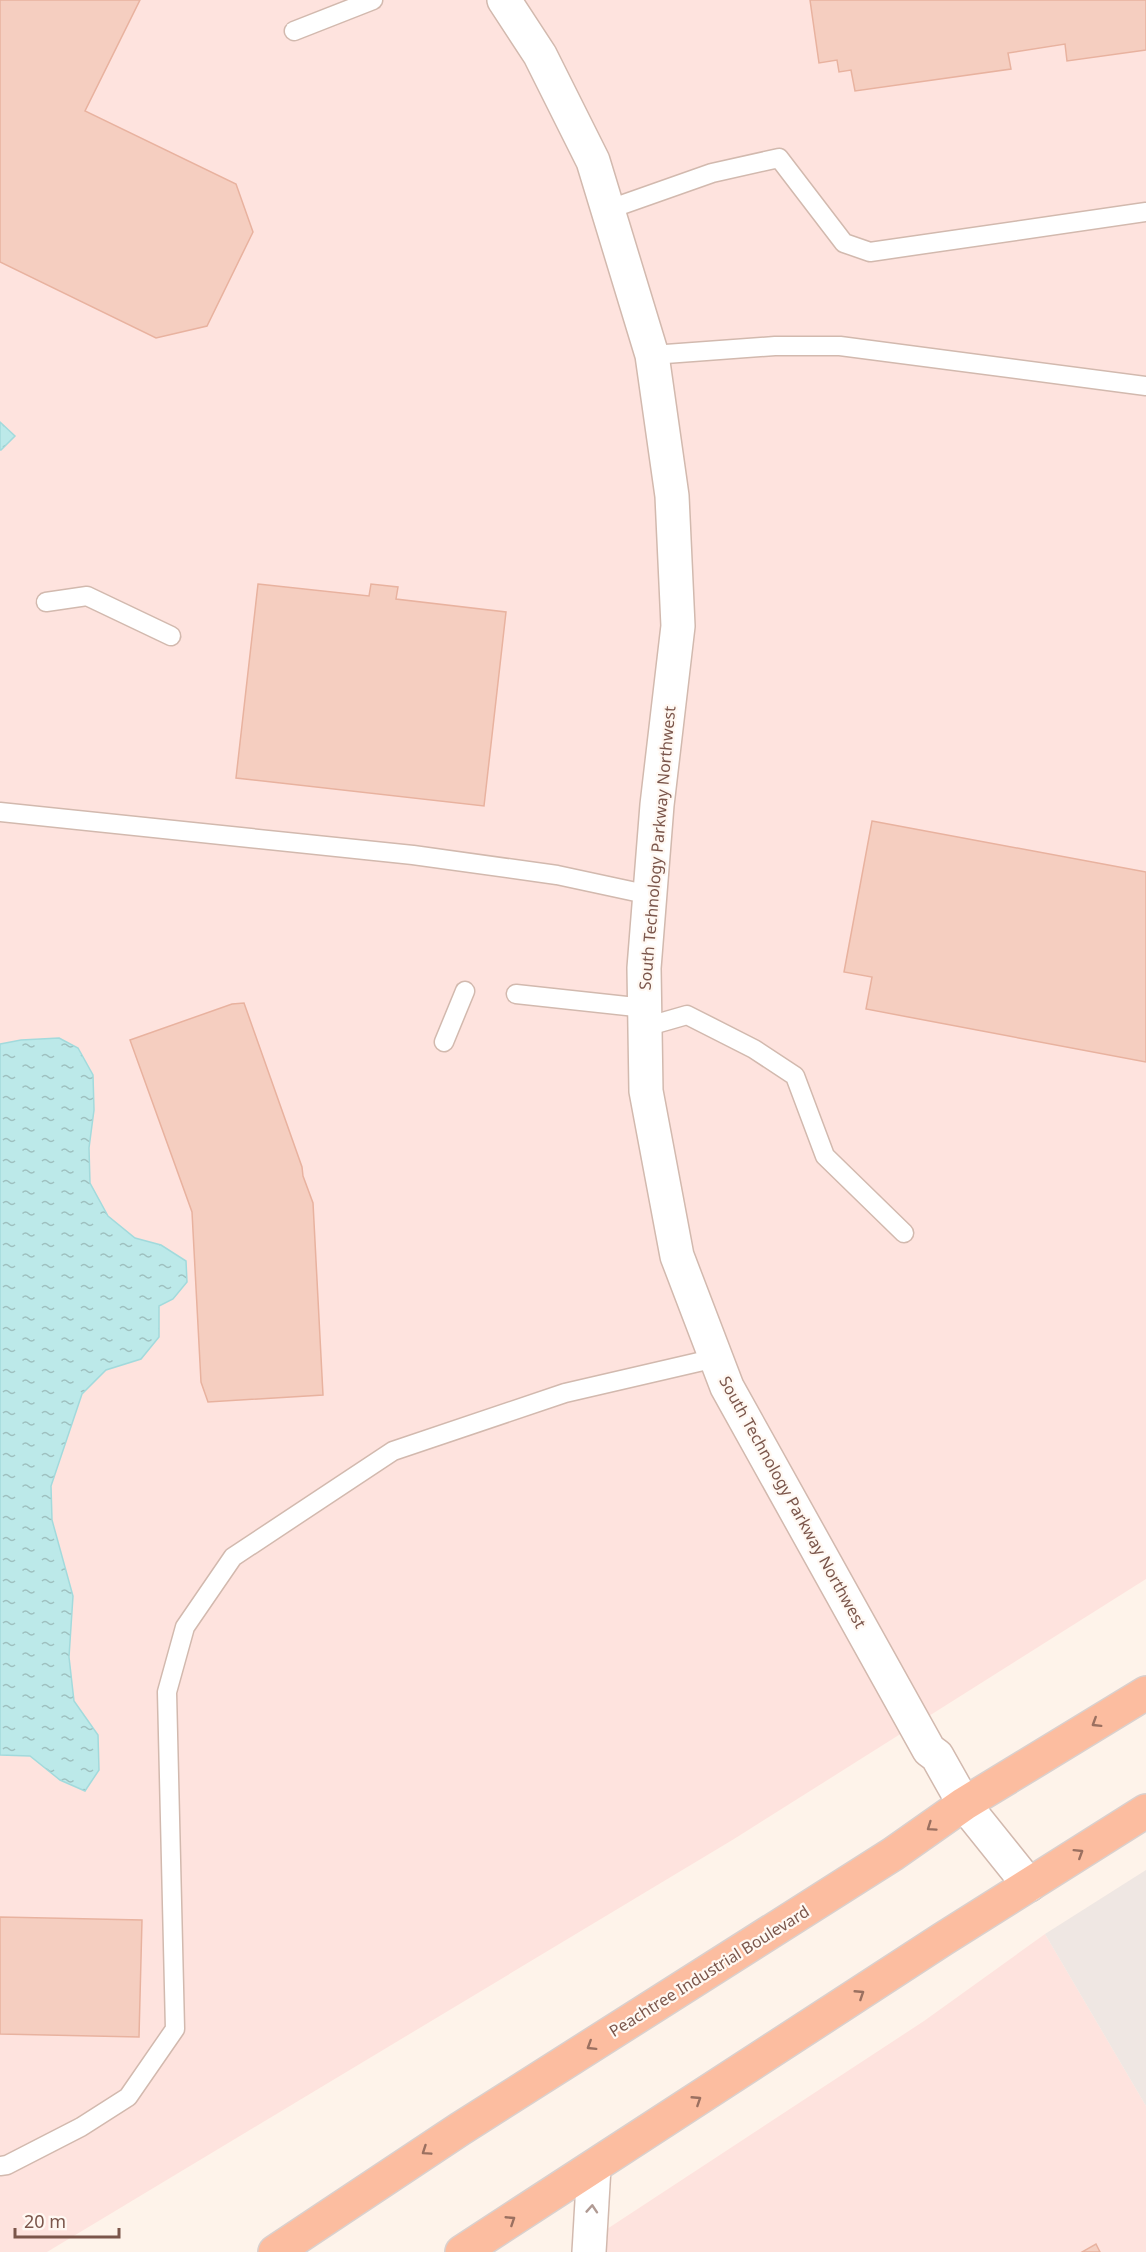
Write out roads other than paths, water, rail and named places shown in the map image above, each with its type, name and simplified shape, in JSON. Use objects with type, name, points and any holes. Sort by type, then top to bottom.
[{"type":"highway","name":"Peachtree Industrial Boulevard","points":[[275,2252],[460,2129],[893,1854],[964,1804],[1146,1693]]},
{"type":"highway","points":[[462,2252],[1146,1811]]},
{"type":"street","name":"South Technology Parkway Northwest","points":[[504,0],[540,55],[593,161],[652,355],[672,496],[678,626],[657,805],[644,968],[646,1091],[677,1256],[727,1387],[929,1750],[937,1756],[964,1804],[1029,1885]]},
{"type":"street","points":[[589,2252],[594,2167]]},
{"type":"lane","points":[[294,31],[372,0]]},
{"type":"lane","points":[[607,210],[712,173],[778,158],[844,243],[870,252],[1146,212]]},
{"type":"lane","points":[[652,355],[775,346],[840,346],[1146,386]]},
{"type":"lane","points":[[46,602],[87,596],[171,636]]},
{"type":"lane","points":[[0,812],[413,855],[557,875],[650,895]]},
{"type":"lane","points":[[444,1042],[465,991]]},
{"type":"lane","points":[[516,994],[645,1018],[687,1015],[754,1049],[795,1076],[825,1156],[904,1233]]},
{"type":"lane","points":[[0,2166],[7,2165],[81,2127],[128,2097],[175,2029],[168,1692],[185,1627],[233,1557],[393,1451],[565,1393],[716,1358]]},
{"type":"water","points":[[0,422],[15,436],[1,450],[0,450]]},
{"type":"water","points":[[59,1038],[78,1048],[93,1075],[94,1110],[89,1148],[90,1183],[108,1216],[135,1238],[161,1245],[186,1261],[187,1282],[173,1299],[159,1306],[159,1337],[141,1359],[106,1370],[82,1394],[51,1486],[52,1520],[73,1596],[69,1657],[74,1701],[98,1735],[99,1770],[85,1791],[60,1780],[30,1756],[0,1755],[0,1044],[21,1040]]}]
